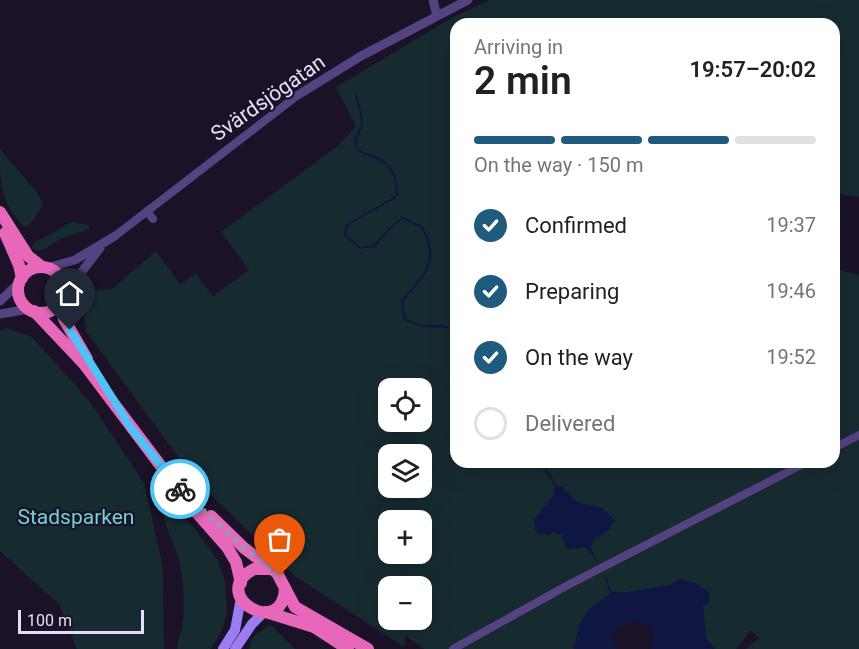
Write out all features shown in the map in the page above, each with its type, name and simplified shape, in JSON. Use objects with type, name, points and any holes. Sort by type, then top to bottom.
[{"type":"highway","points":[[0,212],[28,256],[61,279],[64,319],[82,353],[126,421]]},
{"type":"highway","points":[[0,221],[16,255],[20,300],[84,364],[191,506],[232,555],[240,583],[241,598],[249,609],[314,627],[348,649]]},
{"type":"highway","points":[[20,280],[30,269],[45,267]]},
{"type":"highway","points":[[31,310],[51,310],[62,298]]},
{"type":"highway","points":[[181,490],[244,548],[280,576],[296,607],[368,649]]},
{"type":"highway","points":[[240,583],[246,574],[254,569],[272,570]]},
{"type":"highway","points":[[265,613],[281,603],[285,587]]},
{"type":"main road","points":[[223,649],[235,630],[241,598]]},
{"type":"main road","points":[[235,649],[252,624],[265,613]]},
{"type":"street","points":[[432,0],[438,16]]},
{"type":"street","name":"Svärdsjögatan","points":[[45,267],[65,264],[101,246],[298,95],[360,57],[468,0]]},
{"type":"street","points":[[147,211],[153,219]]},
{"type":"street","name":"Svärdsjögatan","points":[[62,298],[101,246]]},
{"type":"street","points":[[0,301],[20,280]]},
{"type":"street","points":[[0,314],[31,310]]},
{"type":"street","points":[[840,445],[859,435]]},
{"type":"street","points":[[453,649],[568,585],[795,468]]},
{"type":"green space","points":[[490,0],[859,0],[859,197],[840,194],[840,18],[452,18]]},
{"type":"green space","points":[[450,19],[450,468],[840,468],[840,270],[859,275],[859,649],[746,649],[759,638],[751,630],[736,649],[715,649],[706,638],[703,606],[709,602],[681,579],[671,585],[619,594],[614,591],[590,618],[574,649],[424,649],[406,636],[404,647],[295,576],[192,476],[86,331],[82,306],[89,291],[112,289],[156,251],[180,284],[196,274],[213,296],[249,270],[221,232],[339,145],[356,126],[336,87]],"holes":[[[561,486],[578,503],[602,508],[603,532],[594,539],[589,550],[584,547],[567,549],[562,534],[553,532],[547,536],[540,513]]]},
{"type":"green space","points":[[0,149],[36,191],[43,204],[30,225],[25,227],[6,202],[1,183]]},
{"type":"green space","points":[[72,222],[88,225],[89,229],[60,239],[45,249],[36,251],[32,248],[34,243]]},
{"type":"green space","name":"Stadsparken","points":[[7,328],[32,337],[90,402],[144,483],[163,567],[164,649],[77,649],[59,604],[0,551],[0,331]]},
{"type":"green space","points":[[169,508],[180,513],[194,528],[218,561],[225,581],[227,613],[221,633],[210,649],[177,649],[184,609],[180,565],[163,511]]},
{"type":"green space","points":[[268,626],[272,626],[295,649],[249,649],[253,637]]},
{"type":"shaded area","points":[[561,486],[578,503],[602,508],[615,520],[608,531],[594,539],[590,550],[584,547],[567,549],[561,534],[553,532],[541,535],[535,530],[534,520],[554,495],[554,488]]},
{"type":"shaded area","points":[[681,579],[696,583],[709,592],[709,603],[703,606],[706,638],[715,649],[650,649],[654,637],[649,626],[633,621],[614,630],[612,636],[617,649],[574,649],[579,627],[585,614],[614,591],[619,593],[671,585]]},
{"type":"waterway","points":[[356,95],[362,121],[356,146],[364,154],[385,162],[391,169],[397,196],[347,225],[345,235],[360,248],[374,246],[392,226],[403,218],[422,227],[428,239],[430,259],[418,283],[402,301],[404,318],[417,325],[450,327]]},
{"type":"waterway","points":[[545,468],[557,488]]},
{"type":"waterway","points":[[589,548],[596,560]]},
{"type":"waterway","points":[[605,576],[612,596]]},
{"type":"way so far","points":[[180,489],[196,501],[244,548],[280,576]]},
{"type":"route","points":[[70,330],[82,353],[131,428],[180,489]]}]
